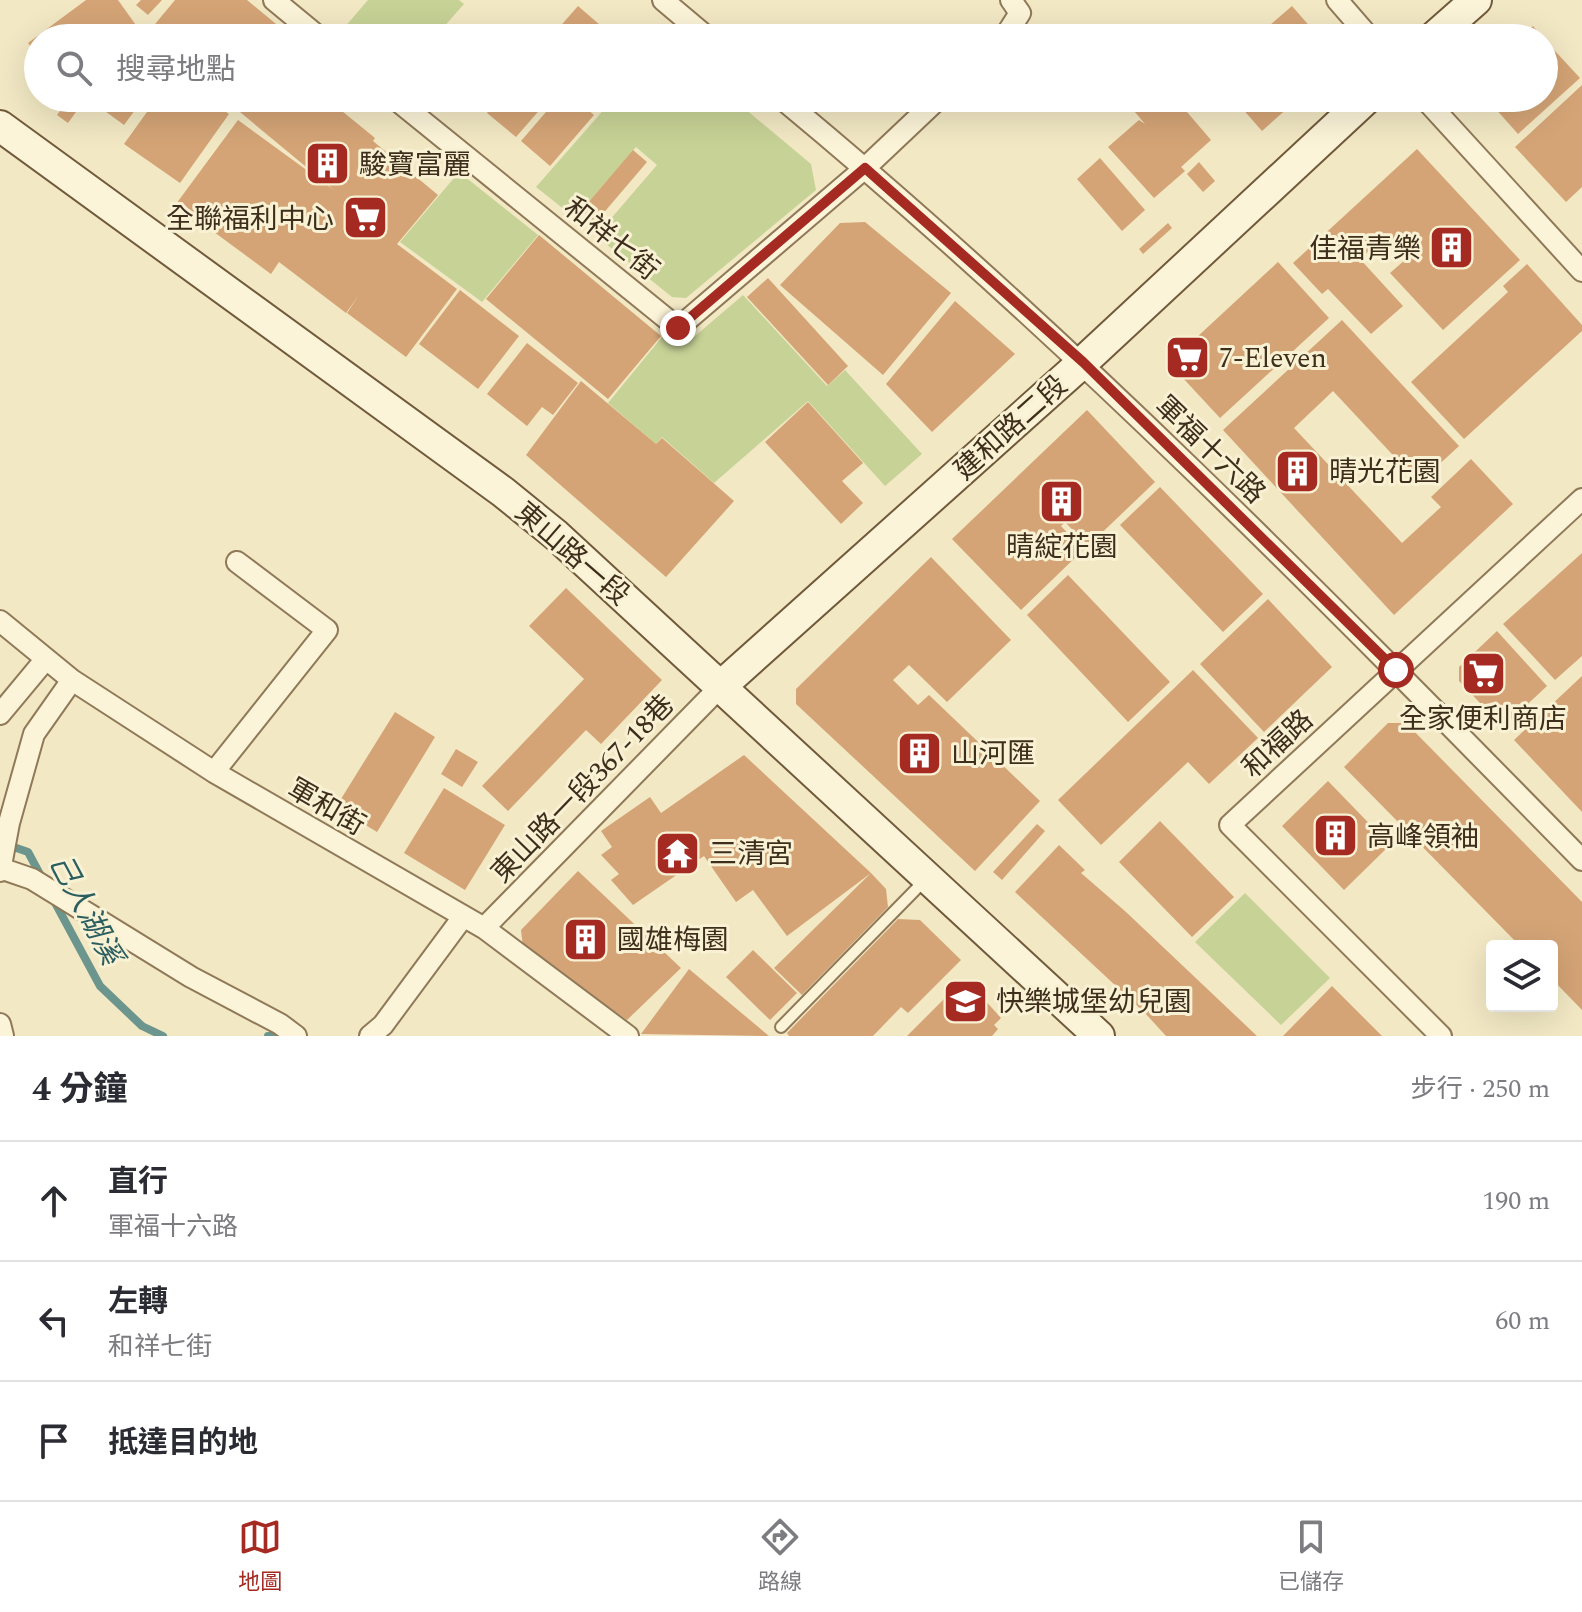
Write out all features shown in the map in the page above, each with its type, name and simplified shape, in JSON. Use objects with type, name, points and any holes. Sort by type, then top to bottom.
[{"type":"main road","points":[[1449,24],[1476,0]]},
{"type":"main road","name":"建和路二段","points":[[720,687],[1083,362],[1352,112]]},
{"type":"main road","name":"東山路一段","points":[[0,126],[503,492],[556,535],[1099,1036]]},
{"type":"street","points":[[274,0],[303,24]]},
{"type":"street","points":[[663,0],[691,24]]},
{"type":"street","points":[[1011,0],[1020,13],[1013,24]]},
{"type":"street","points":[[1337,0],[1358,24]]},
{"type":"street","name":"和祥七街","points":[[411,112],[678,328],[865,168]]},
{"type":"street","name":"軍福十六路","points":[[798,112],[1083,362],[1396,670],[1582,860]]},
{"type":"street","points":[[865,168],[924,112]]},
{"type":"street","points":[[1437,112],[1582,271]]},
{"type":"street","name":"和福路","points":[[1441,1036],[1230,825],[1582,499]]},
{"type":"street","points":[[214,772],[327,630],[237,562]]},
{"type":"street","name":"軍和街","points":[[0,621],[72,680],[214,772],[484,928],[628,1036]]},
{"type":"street","points":[[0,714],[45,660]]},
{"type":"street","points":[[72,680],[34,734],[9,823],[1,865],[32,879],[191,977],[280,1024],[296,1036]]},
{"type":"street","name":"東山路一段367-18巷","points":[[484,928],[720,687]]},
{"type":"street","points":[[370,1036],[383,1025],[463,917]]},
{"type":"street","points":[[0,1024],[3,1036]]},
{"type":"lane","points":[[781,1027],[927,878]]},
{"type":"green space","points":[[368,0],[459,0],[464,4],[446,24],[347,24]]},
{"type":"green space","points":[[602,112],[749,112],[811,164],[816,190],[686,298],[672,297],[596,236],[657,165],[636,147],[575,218],[536,187]]},
{"type":"green space","points":[[459,172],[538,235],[482,302],[400,242]]},
{"type":"green space","points":[[743,295],[827,386],[845,370],[922,454],[885,486],[808,401],[714,483],[662,437],[656,444],[608,403],[662,337],[671,343],[687,343]]},
{"type":"green space","points":[[1245,893],[1330,978],[1281,1025],[1195,942]]},
{"type":"building","points":[[86,0],[118,0],[135,24],[54,24]]},
{"type":"building","points":[[141,0],[162,0],[148,15],[136,5]]},
{"type":"building","points":[[175,0],[247,0],[276,24],[155,24]]},
{"type":"building","points":[[578,6],[599,24],[562,24]]},
{"type":"building","points":[[1292,6],[1308,24],[1271,24]]},
{"type":"building","points":[[1558,54],[1580,78],[1558,98]]},
{"type":"building","points":[[1582,85],[1582,187],[1566,202],[1515,147],[1553,112],[1558,112],[1558,107]]},
{"type":"building","points":[[59,112],[76,112],[68,123],[57,115]]},
{"type":"building","points":[[106,112],[134,112],[124,125]]},
{"type":"building","points":[[147,112],[229,114],[180,183],[124,144]]},
{"type":"building","points":[[240,112],[343,112],[438,195],[397,244],[457,289],[406,357],[347,313],[359,295],[346,313],[279,262],[271,274],[176,204],[238,120],[334,190]]},
{"type":"building","points":[[488,112],[538,112],[516,137]]},
{"type":"building","name":"駿寶富麗","points":[[546,112],[590,112],[594,115],[550,166],[521,141]]},
{"type":"building","points":[[1135,112],[1187,112],[1211,140],[1181,167],[1185,171],[1154,198],[1108,147],[1139,120],[1145,124]]},
{"type":"building","points":[[1245,112],[1283,112],[1262,131]]},
{"type":"building","points":[[1498,112],[1542,112],[1518,134]]},
{"type":"building","name":"佳福青樂","points":[[1417,149],[1520,260],[1443,330],[1390,273],[1406,259],[1385,236],[1360,259],[1403,306],[1371,334],[1328,289],[1322,294],[1293,263]]},
{"type":"building","points":[[633,150],[647,162],[595,223],[581,211]]},
{"type":"building","points":[[1100,158],[1145,210],[1122,231],[1077,179]]},
{"type":"building","points":[[1199,162],[1215,181],[1203,192],[1187,174]]},
{"type":"building","points":[[865,222],[951,293],[883,375],[780,285],[840,223]]},
{"type":"building","points":[[1168,223],[1172,228],[1143,254],[1139,249]]},
{"type":"building","points":[[539,235],[661,336],[608,399],[486,299]]},
{"type":"building","points":[[1278,262],[1329,318],[1220,418],[1169,363]]},
{"type":"building","name":"晴光花園","points":[[1527,264],[1582,325],[1582,331],[1464,439],[1411,382],[1508,292],[1503,286]]},
{"type":"building","points":[[768,278],[848,366],[828,385],[747,297]]},
{"type":"building","points":[[460,290],[519,336],[478,389],[419,344]]},
{"type":"building","points":[[955,301],[1015,354],[932,432],[886,384]]},
{"type":"building","name":"晴光花園","points":[[1342,320],[1459,446],[1419,483],[1333,391],[1294,428],[1402,543],[1441,507],[1431,497],[1471,459],[1513,504],[1394,615],[1223,430]]},
{"type":"building","points":[[527,343],[578,383],[553,415],[542,407],[527,426],[487,394]]},
{"type":"building","points":[[581,381],[656,444],[662,438],[734,501],[666,577],[526,455]]},
{"type":"building","points":[[808,402],[863,463],[842,481],[863,503],[841,524],[765,442]]},
{"type":"building","name":"晴綻花園","points":[[1087,410],[1155,482],[1088,546],[1065,522],[1061,526],[1083,550],[1021,610],[952,539]]},
{"type":"building","name":"晴綻花園","points":[[1160,487],[1263,594],[1223,632],[1120,525]]},
{"type":"building","points":[[1582,553],[1582,656],[1555,680],[1503,624]]},
{"type":"building","name":"山河匯","points":[[931,557],[1011,640],[947,702],[909,665],[893,680],[918,705],[929,695],[1040,801],[975,871],[796,704],[796,689]]},
{"type":"building","name":"晴綻花園","points":[[1068,575],[1170,682],[1128,722],[1027,615]]},
{"type":"building","points":[[566,588],[662,680],[601,744],[586,730],[508,811],[482,786],[584,679],[529,626]]},
{"type":"building","points":[[1268,599],[1332,667],[1264,732],[1200,664]]},
{"type":"building","points":[[1497,631],[1547,686],[1503,727],[1459,681],[1459,667]]},
{"type":"building","points":[[1193,670],[1258,738],[1209,784],[1188,762],[1101,845],[1058,800]]},
{"type":"building","points":[[1582,676],[1582,812],[1514,740]]},
{"type":"building","points":[[395,712],[435,737],[377,832],[336,807]]},
{"type":"building","points":[[1388,723],[1406,723],[1582,902],[1582,1010],[1558,985],[1558,940],[1514,940],[1344,767]]},
{"type":"building","points":[[456,749],[478,762],[462,787],[441,774]]},
{"type":"building","points":[[744,755],[871,873],[787,936],[753,890],[736,902],[704,856],[633,905],[611,880],[619,874],[601,855],[612,847],[601,831],[650,797],[661,813]]},
{"type":"building","name":"高峰領袖","points":[[1328,781],[1390,845],[1344,890],[1282,826]]},
{"type":"building","points":[[444,788],[505,825],[465,890],[404,853]]},
{"type":"building","points":[[1160,821],[1234,897],[1192,937],[1119,862]]},
{"type":"building","points":[[1037,824],[1045,831],[1002,880],[993,872]]},
{"type":"building","points":[[1059,845],[1085,870],[1081,873],[1257,1036],[1166,1036],[1015,892]]},
{"type":"building","name":"國雄梅園","points":[[578,871],[681,968],[627,1020],[523,947],[521,930]]},
{"type":"building","points":[[871,873],[886,889],[888,907],[802,995],[774,968]]},
{"type":"building","points":[[898,919],[920,920],[961,960],[908,1013],[901,1007],[873,1036],[789,1036],[787,1033]]},
{"type":"building","points":[[753,950],[797,993],[770,1020],[726,977]]},
{"type":"building","points":[[689,969],[769,1036],[641,1034]]},
{"type":"building","points":[[960,983],[973,996],[976,993],[983,998],[1001,1018],[994,1025],[998,1029],[992,1036],[907,1036]]},
{"type":"building","points":[[1332,986],[1382,1036],[1283,1036]]},
{"type":"waterway","name":"己人湖溪","points":[[5,844],[28,852],[42,878]]},
{"type":"waterway","name":"己人湖溪","points":[[52,897],[100,986],[142,1026],[163,1036]]},
{"type":"waterway","name":"己人湖溪","points":[[268,1036],[275,1036]]},
{"type":"place","name":"駿寶富麗","points":[[328,164]]},
{"type":"place","name":"全聯福利中心","points":[[365,218]]},
{"type":"place","name":"佳福青樂","points":[[1452,248]]},
{"type":"place","name":"7-Eleven","points":[[1188,357]]},
{"type":"place","name":"晴光花園","points":[[1298,471]]},
{"type":"place","name":"晴綻花園","points":[[1062,502]]},
{"type":"place","name":"全家便利商店","points":[[1483,673]]},
{"type":"place","name":"山河匯","points":[[920,753]]},
{"type":"place","name":"高峰領袖","points":[[1336,836]]},
{"type":"place","name":"三清宮","points":[[678,853]]},
{"type":"place","name":"國雄梅園","points":[[586,939]]},
{"type":"place","name":"快樂城堡幼兒園","points":[[965,1001]]},
{"type":"route","points":[[678,328],[865,168],[1083,362],[1396,670]]}]
